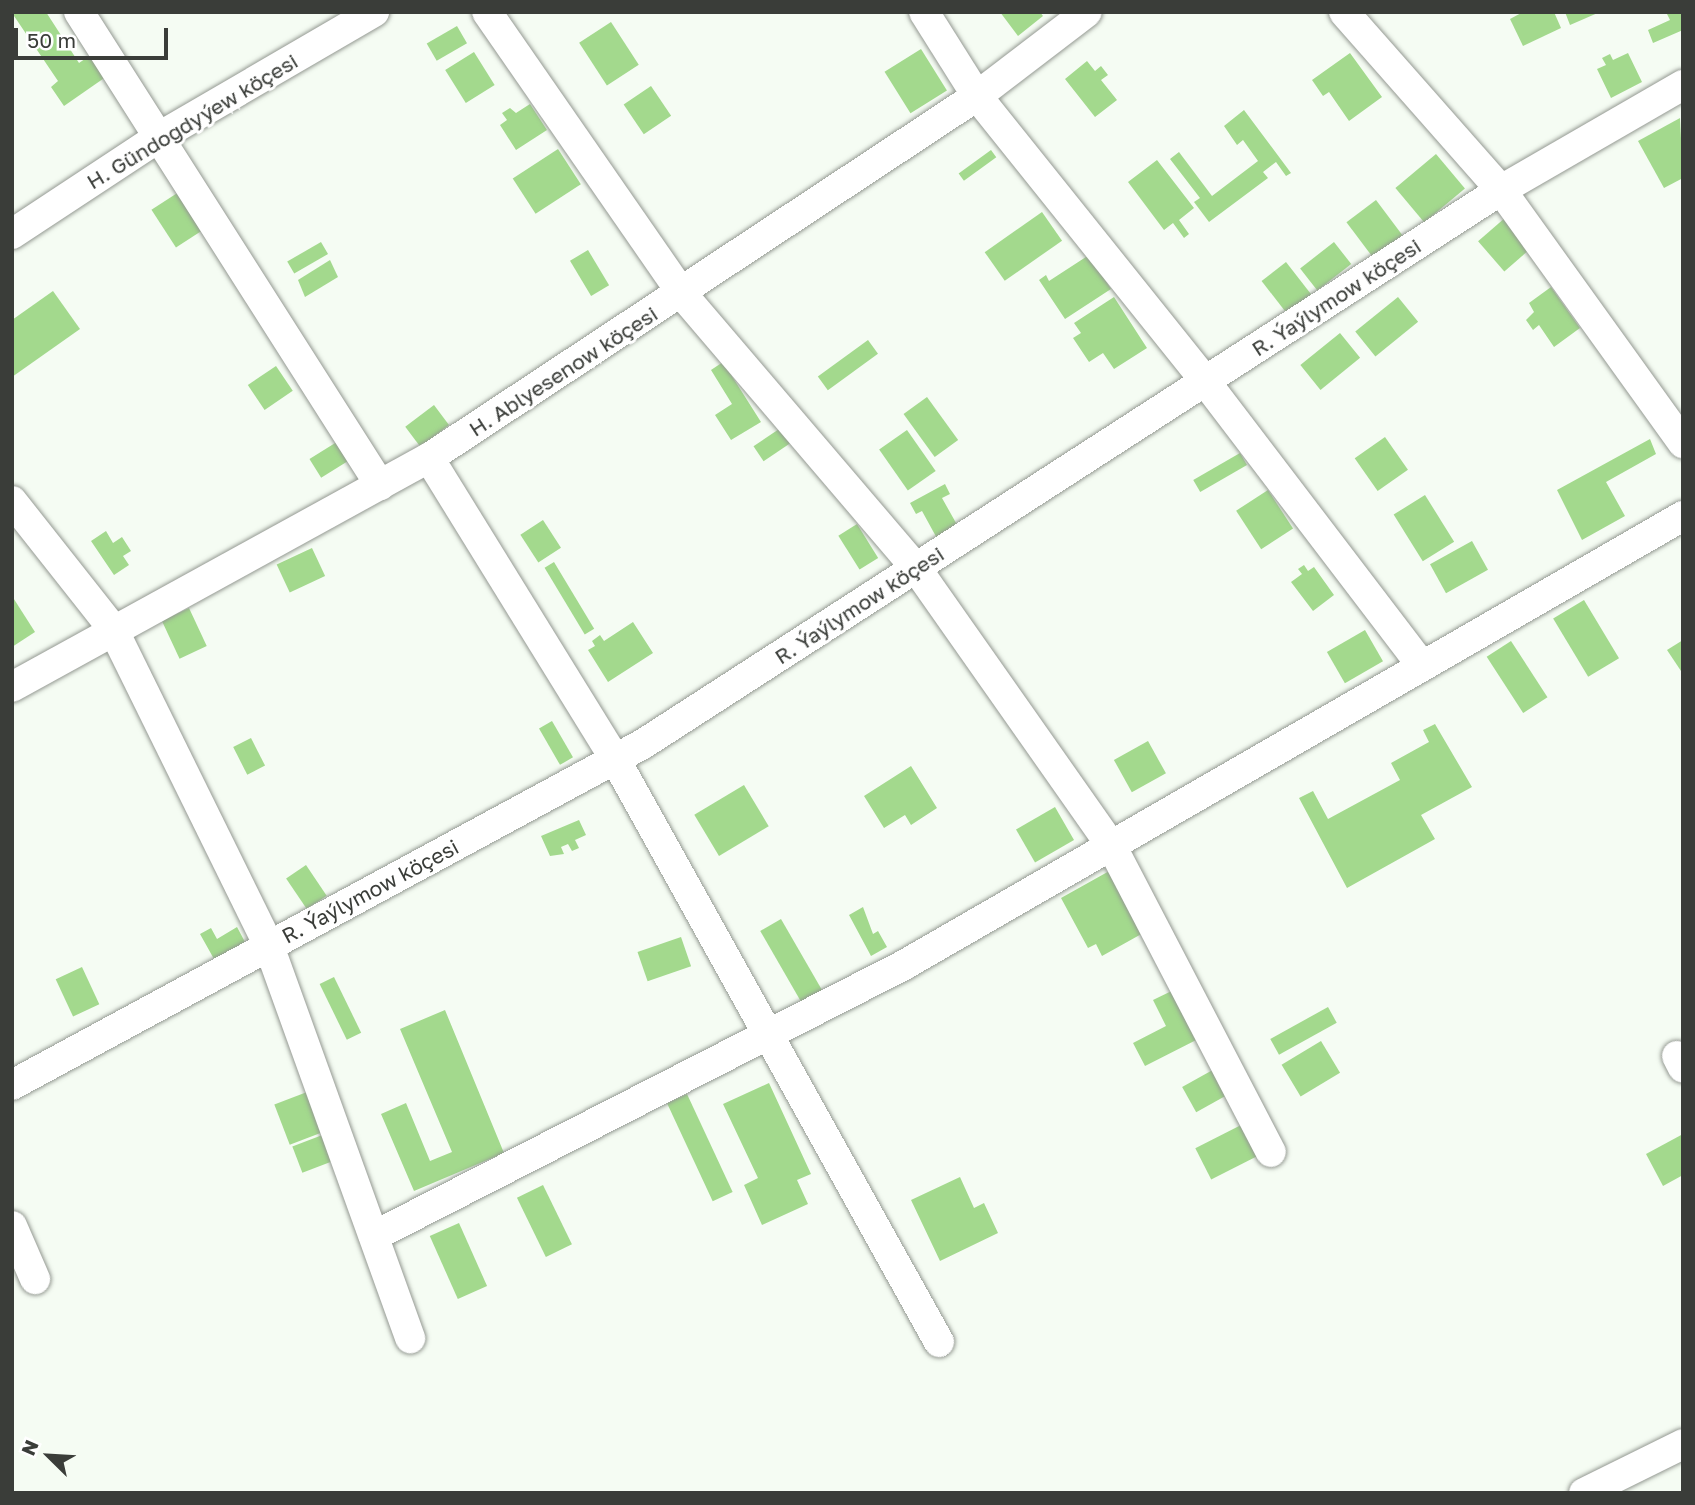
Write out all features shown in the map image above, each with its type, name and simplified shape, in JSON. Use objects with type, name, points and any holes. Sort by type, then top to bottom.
[{"type":"street","points":[[79,12],[380,485]]},
{"type":"street","name":"H. Gündogdyýew köçesi","points":[[12,234],[159,137],[374,12]]},
{"type":"street","points":[[487,12],[682,294],[915,568],[1111,845],[1271,1152]]},
{"type":"street","points":[[923,12],[977,96],[1205,381],[1422,666]]},
{"type":"street","name":"H. Ablyesenow köçesi","points":[[12,687],[113,629],[429,458],[682,294],[977,96],[1087,12]]},
{"type":"street","points":[[1344,12],[1501,191],[1683,443]]},
{"type":"street","name":"R. Ýaýlymow köçesi","points":[[12,1085],[615,759],[1501,191],[1683,85]]},
{"type":"street","points":[[429,458],[615,759],[939,1342]]},
{"type":"street","points":[[12,501],[113,629],[269,946],[410,1338]]},
{"type":"street","points":[[374,1236],[904,965],[1683,516]]},
{"type":"street","points":[[12,1226],[35,1279]]},
{"type":"street","points":[[1584,1493],[1683,1444]]},
{"type":"building","points":[[46,12],[79,63],[95,52],[110,74],[64,106],[51,87],[58,81],[12,13]]},
{"type":"building","points":[[1000,12],[1040,12],[1043,16],[1018,36]]},
{"type":"building","points":[[1523,12],[1554,12],[1561,28],[1523,46],[1510,19]]},
{"type":"building","points":[[1565,12],[1600,12],[1570,25]]},
{"type":"building","points":[[1666,12],[1683,12],[1683,30],[1653,43],[1648,30],[1670,20]]},
{"type":"building","points":[[611,22],[639,65],[607,85],[579,43]]},
{"type":"building","points":[[457,26],[467,43],[437,61],[427,44]]},
{"type":"building","points":[[921,49],[947,91],[910,113],[885,72]]},
{"type":"building","points":[[474,52],[495,85],[466,103],[445,70]]},
{"type":"building","points":[[1350,53],[1382,97],[1349,121],[1329,92],[1323,96],[1312,80]]},
{"type":"building","points":[[1628,53],[1642,82],[1611,98],[1597,69],[1606,65],[1602,58],[1610,54],[1613,60]]},
{"type":"building","points":[[1087,61],[1095,71],[1101,66],[1108,75],[1101,80],[1117,100],[1095,117],[1065,79]]},
{"type":"building","points":[[651,86],[671,116],[644,134],[624,104]]},
{"type":"building","points":[[530,104],[547,130],[516,150],[500,125],[507,120],[502,113],[510,108],[516,113]]},
{"type":"building","points":[[1244,110],[1291,173],[1286,176],[1276,162],[1263,172],[1268,178],[1209,222],[1194,202],[1200,198],[1170,159],[1179,152],[1212,196],[1258,161],[1243,140],[1237,145],[1224,126]]},
{"type":"building","points":[[1680,118],[1683,178],[1664,188],[1638,141]]},
{"type":"building","points":[[558,149],[581,184],[536,214],[513,178]]},
{"type":"building","points":[[991,150],[996,157],[964,181],[959,174]]},
{"type":"building","points":[[1436,154],[1465,188],[1424,223],[1395,188]]},
{"type":"building","points":[[1157,160],[1194,208],[1179,220],[1189,234],[1184,238],[1173,223],[1164,230],[1128,182]]},
{"type":"building","points":[[185,188],[210,226],[176,248],[151,210]]},
{"type":"building","points":[[1376,200],[1402,235],[1373,257],[1346,222]]},
{"type":"building","points":[[1042,212],[1062,241],[1005,281],[985,252]]},
{"type":"building","points":[[1506,217],[1532,247],[1504,271],[1478,241]]},
{"type":"building","points":[[321,242],[328,254],[294,274],[287,262]]},
{"type":"building","points":[[1334,242],[1351,264],[1317,291],[1300,268]]},
{"type":"building","points":[[588,250],[609,285],[591,296],[570,261]]},
{"type":"building","points":[[1089,255],[1111,289],[1065,319],[1039,280],[1046,275],[1049,281]]},
{"type":"building","points":[[330,260],[338,277],[305,297],[298,280]]},
{"type":"building","points":[[1286,262],[1312,296],[1288,315],[1262,281]]},
{"type":"building","points":[[1551,287],[1580,328],[1554,347],[1539,325],[1533,330],[1526,320],[1534,312],[1529,303]]},
{"type":"building","points":[[53,291],[80,329],[12,377],[12,320]]},
{"type":"building","points":[[1114,297],[1147,348],[1114,369],[1103,353],[1089,362],[1073,338],[1081,333],[1074,323]]},
{"type":"building","points":[[1398,297],[1418,322],[1375,356],[1355,332]]},
{"type":"building","points":[[1340,333],[1360,358],[1321,390],[1300,365]]},
{"type":"building","points":[[868,340],[878,354],[828,390],[818,376]]},
{"type":"building","points":[[723,362],[761,422],[731,440],[715,415],[732,404],[711,370]]},
{"type":"building","points":[[276,366],[293,391],[265,410],[248,385]]},
{"type":"building","points":[[927,397],[958,440],[935,457],[904,414]]},
{"type":"building","points":[[434,405],[449,425],[420,447],[405,427]]},
{"type":"building","points":[[785,425],[795,440],[764,461],[753,446]]},
{"type":"building","points":[[907,430],[936,471],[908,490],[879,450]]},
{"type":"building","points":[[1385,437],[1408,470],[1378,491],[1355,458]]},
{"type":"building","points":[[1650,439],[1656,454],[1606,482],[1625,516],[1582,540],[1557,490]]},
{"type":"building","points":[[340,440],[352,459],[321,478],[309,459]]},
{"type":"building","points":[[1240,453],[1247,465],[1200,492],[1193,480]]},
{"type":"building","points":[[945,484],[950,494],[942,498],[960,530],[939,542],[922,511],[916,514],[910,503]]},
{"type":"building","points":[[1268,490],[1293,529],[1261,549],[1236,511]]},
{"type":"building","points":[[1425,495],[1454,542],[1423,561],[1394,515]]},
{"type":"building","points":[[543,520],[561,548],[538,562],[520,535]]},
{"type":"building","points":[[857,524],[878,558],[860,570],[838,536]]},
{"type":"building","points":[[106,531],[113,543],[122,537],[131,551],[123,556],[129,565],[114,575],[91,541]]},
{"type":"building","points":[[1472,541],[1488,570],[1446,593],[1430,564]]},
{"type":"building","points":[[312,548],[325,576],[290,593],[277,564]]},
{"type":"building","points":[[554,562],[594,629],[585,635],[545,568]]},
{"type":"building","points":[[1304,565],[1308,571],[1314,567],[1334,595],[1313,611],[1291,582],[1302,574],[1298,569]]},
{"type":"building","points":[[12,596],[35,632],[12,647]]},
{"type":"building","points":[[1584,600],[1619,658],[1588,677],[1553,619]]},
{"type":"building","points":[[189,608],[207,646],[180,659],[162,621]]},
{"type":"building","points":[[633,622],[653,653],[608,682],[588,650],[595,646],[592,641],[600,635],[604,641]]},
{"type":"building","points":[[1365,630],[1383,661],[1345,683],[1327,652]]},
{"type":"building","points":[[1683,640],[1683,674],[1667,650]]},
{"type":"building","points":[[1511,641],[1547,697],[1523,713],[1487,657]]},
{"type":"building","points":[[552,721],[573,757],[560,765],[539,728]]},
{"type":"building","points":[[1435,724],[1472,787],[1421,815],[1435,839],[1347,888],[1299,798],[1313,791],[1328,819],[1400,780],[1391,763],[1429,742],[1423,730]]},
{"type":"building","points":[[251,738],[265,766],[247,775],[233,747]]},
{"type":"building","points":[[1148,741],[1166,773],[1132,792],[1114,760]]},
{"type":"building","points":[[911,766],[937,808],[911,825],[905,815],[884,828],[864,796]]},
{"type":"building","points":[[744,785],[769,826],[719,856],[694,815]]},
{"type":"building","points":[[1055,807],[1074,840],[1035,862],[1016,829]]},
{"type":"building","points":[[579,820],[586,835],[575,840],[579,848],[572,851],[568,844],[561,847],[564,854],[550,856],[541,836]]},
{"type":"building","points":[[306,865],[327,896],[307,909],[286,878]]},
{"type":"building","points":[[1120,865],[1154,927],[1102,956],[1096,944],[1088,948],[1061,898]]},
{"type":"building","points":[[863,907],[873,934],[878,931],[887,947],[871,956],[849,915]]},
{"type":"building","points":[[781,919],[823,992],[802,1004],[760,931]]},
{"type":"building","points":[[237,927],[245,942],[214,959],[200,934],[211,928],[217,939]]},
{"type":"building","points":[[681,937],[691,966],[648,981],[638,952]]},
{"type":"building","points":[[82,967],[99,1004],[73,1016],[56,979]]},
{"type":"building","points":[[334,977],[361,1033],[347,1040],[320,984]]},
{"type":"building","points":[[1186,984],[1210,1033],[1145,1066],[1133,1043],[1166,1026],[1153,1000]]},
{"type":"building","points":[[1328,1007],[1337,1023],[1279,1055],[1270,1039]]},
{"type":"building","points":[[445,1010],[504,1153],[414,1191],[381,1114],[406,1103],[430,1161],[452,1152],[400,1029]]},
{"type":"building","points":[[1321,1041],[1340,1073],[1301,1096],[1282,1065]]},
{"type":"building","points":[[1218,1067],[1232,1092],[1196,1112],[1182,1087]]},
{"type":"building","points":[[769,1083],[811,1174],[797,1180],[808,1204],[762,1225],[744,1185],[758,1178],[723,1104]]},
{"type":"building","points":[[307,1092],[322,1132],[290,1145],[274,1105]]},
{"type":"building","points":[[687,1094],[733,1192],[713,1201],[667,1103]]},
{"type":"building","points":[[1247,1122],[1263,1153],[1211,1180],[1195,1148]]},
{"type":"building","points":[[325,1134],[335,1160],[302,1173],[292,1147]]},
{"type":"building","points":[[1683,1134],[1683,1175],[1663,1186],[1646,1154]]},
{"type":"building","points":[[960,1177],[974,1208],[984,1203],[998,1233],[940,1261],[911,1200]]},
{"type":"building","points":[[543,1185],[572,1244],[546,1257],[517,1198]]},
{"type":"building","points":[[459,1223],[487,1286],[458,1299],[430,1236]]}]
